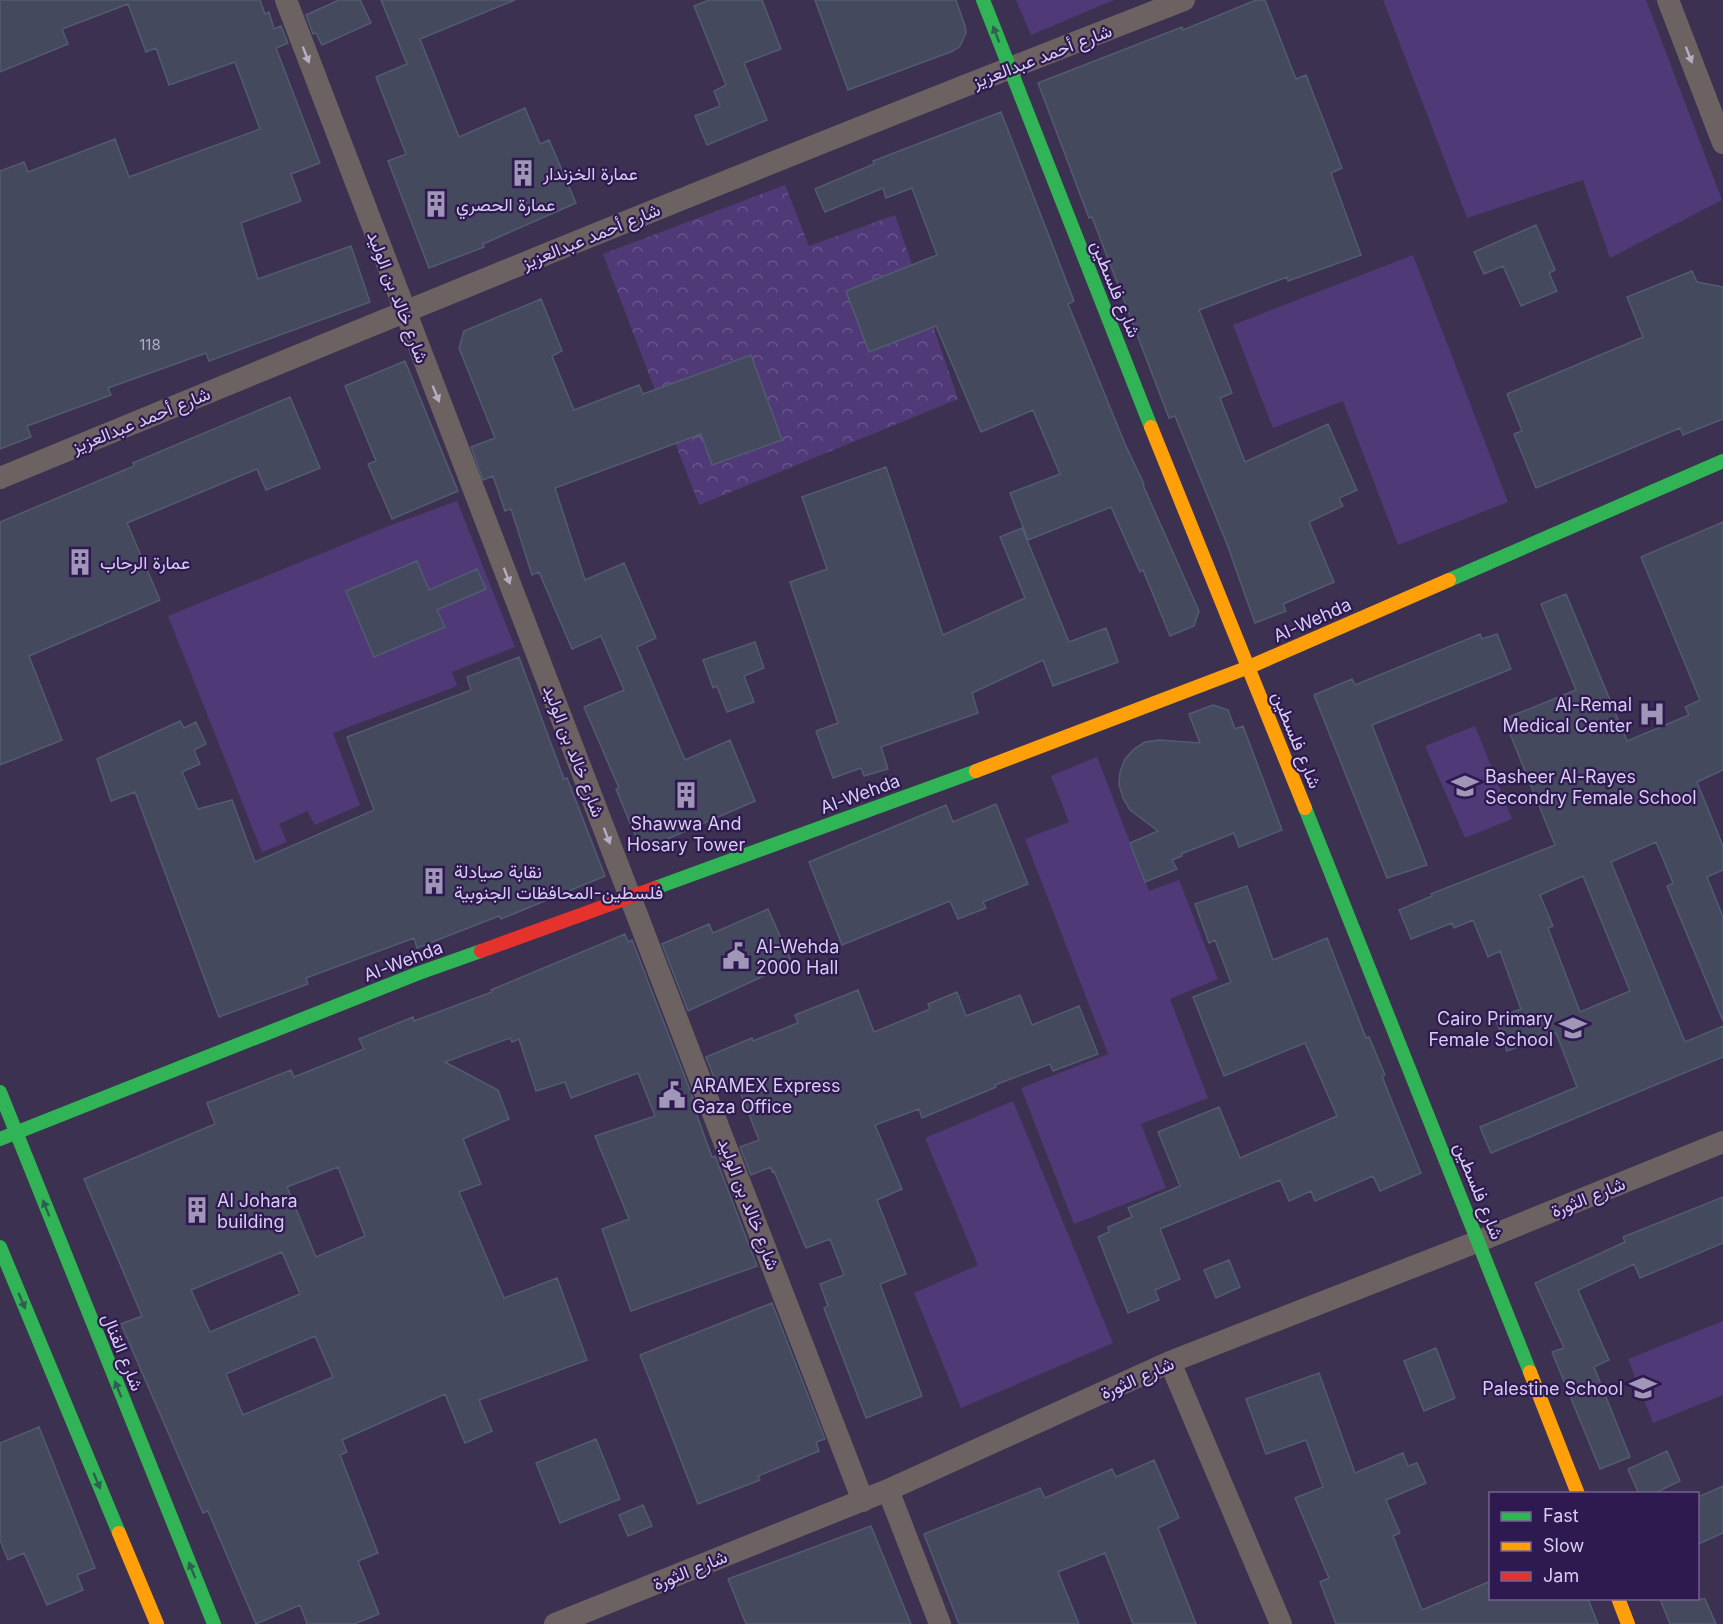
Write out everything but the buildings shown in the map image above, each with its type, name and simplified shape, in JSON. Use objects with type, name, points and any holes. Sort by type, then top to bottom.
[{"type":"main road","name":"شارع فلسطين","points":[[983,0],[1577,1492]]},
{"type":"main road","name":"Al-Wehda","points":[[0,1139],[419,973],[940,786],[1249,667],[1723,461]]},
{"type":"main road","name":"شارع القنال","points":[[0,1092],[214,1624]]},
{"type":"main road","points":[[0,1247],[157,1624]]},
{"type":"main road","points":[[1618,1600],[1628,1624]]},
{"type":"street","name":"شارع خالد بن الوليد","points":[[286,0],[403,312],[863,1501]]},
{"type":"street","name":"شارع أحمد عبدالعزيز","points":[[0,478],[403,312],[1184,0]]},
{"type":"street","points":[[1668,0],[1723,144]]},
{"type":"street","name":"شارع الثورة","points":[[555,1624],[863,1501],[1170,1362],[1723,1142]]},
{"type":"street","points":[[1170,1362],[1281,1624]]},
{"type":"street","points":[[888,1490],[940,1624]]},
{"type":"green space","points":[[1016,0],[1114,0],[1031,35]]},
{"type":"green space","points":[[1383,0],[1646,0],[1722,200],[1610,258],[1583,180],[1467,218]]},
{"type":"green space","points":[[785,185],[809,246],[895,215],[958,399],[699,505],[603,254]]},
{"type":"green space","points":[[1413,255],[1508,502],[1398,545],[1343,401],[1273,428],[1233,325]]},
{"type":"green space","points":[[457,501],[515,647],[452,672],[457,686],[333,733],[360,805],[315,825],[307,811],[279,824],[287,842],[262,852],[168,616],[391,525]]},
{"type":"green space","points":[[1475,726],[1512,819],[1465,838],[1425,746]]},
{"type":"green space","points":[[1097,757],[1149,891],[1179,880],[1218,979],[1170,999],[1208,1098],[1141,1124],[1166,1188],[1074,1224],[1021,1088],[1108,1054],[1025,839],[1069,822],[1051,776]]},
{"type":"green space","points":[[1013,1101],[1113,1343],[961,1408],[914,1293],[978,1265],[925,1138]]},
{"type":"green space","points":[[1723,1321],[1723,1395],[1653,1423],[1628,1359]]},
{"type":"traffic: fast","points":[[983,0],[1151,427]]},
{"type":"traffic: fast","points":[[1449,580],[1723,461]]},
{"type":"traffic: fast","points":[[655,888],[976,771]]},
{"type":"traffic: fast","points":[[1305,808],[1530,1372]]},
{"type":"traffic: fast","points":[[0,1139],[419,973],[481,951]]},
{"type":"traffic: fast","points":[[0,1092],[214,1624]]},
{"type":"traffic: fast","points":[[0,1247],[119,1533]]},
{"type":"traffic: slow","points":[[1151,427],[1305,808]]},
{"type":"traffic: slow","points":[[976,771],[1249,667],[1449,580]]},
{"type":"traffic: slow","points":[[1530,1372],[1577,1492]]},
{"type":"traffic: slow","points":[[119,1533],[157,1624]]},
{"type":"traffic: slow","points":[[1619,1600],[1628,1624]]},
{"type":"traffic: jam","points":[[481,951],[655,888]]},
{"type":"place","name":"عمارة الخزندار","points":[[523,173]]},
{"type":"place","name":"عمارة الحصري","points":[[436,204]]},
{"type":"place","name":"عمارة الرحاب","points":[[80,562]]},
{"type":"place","name":"Al-Remal Medical Center","points":[[1652,714]]},
{"type":"place","name":"Basheer Al-Rayes Secondry Female School","points":[[1465,786]]},
{"type":"place","name":"Shawwa And Hosary Tower","points":[[686,795]]},
{"type":"place","name":"نقابة صيادلة فلسطين-المحافظات الجنوبية","points":[[434,881]]},
{"type":"place","name":"Al-Wehda 2000 Hall","points":[[736,956]]},
{"type":"place","name":"Cairo Primary Female School","points":[[1573,1028]]},
{"type":"place","name":"ARAMEX Express Gaza Office","points":[[672,1095]]},
{"type":"place","name":"Al Johara building","points":[[197,1210]]},
{"type":"place","name":"Palestine School","points":[[1643,1388]]}]
